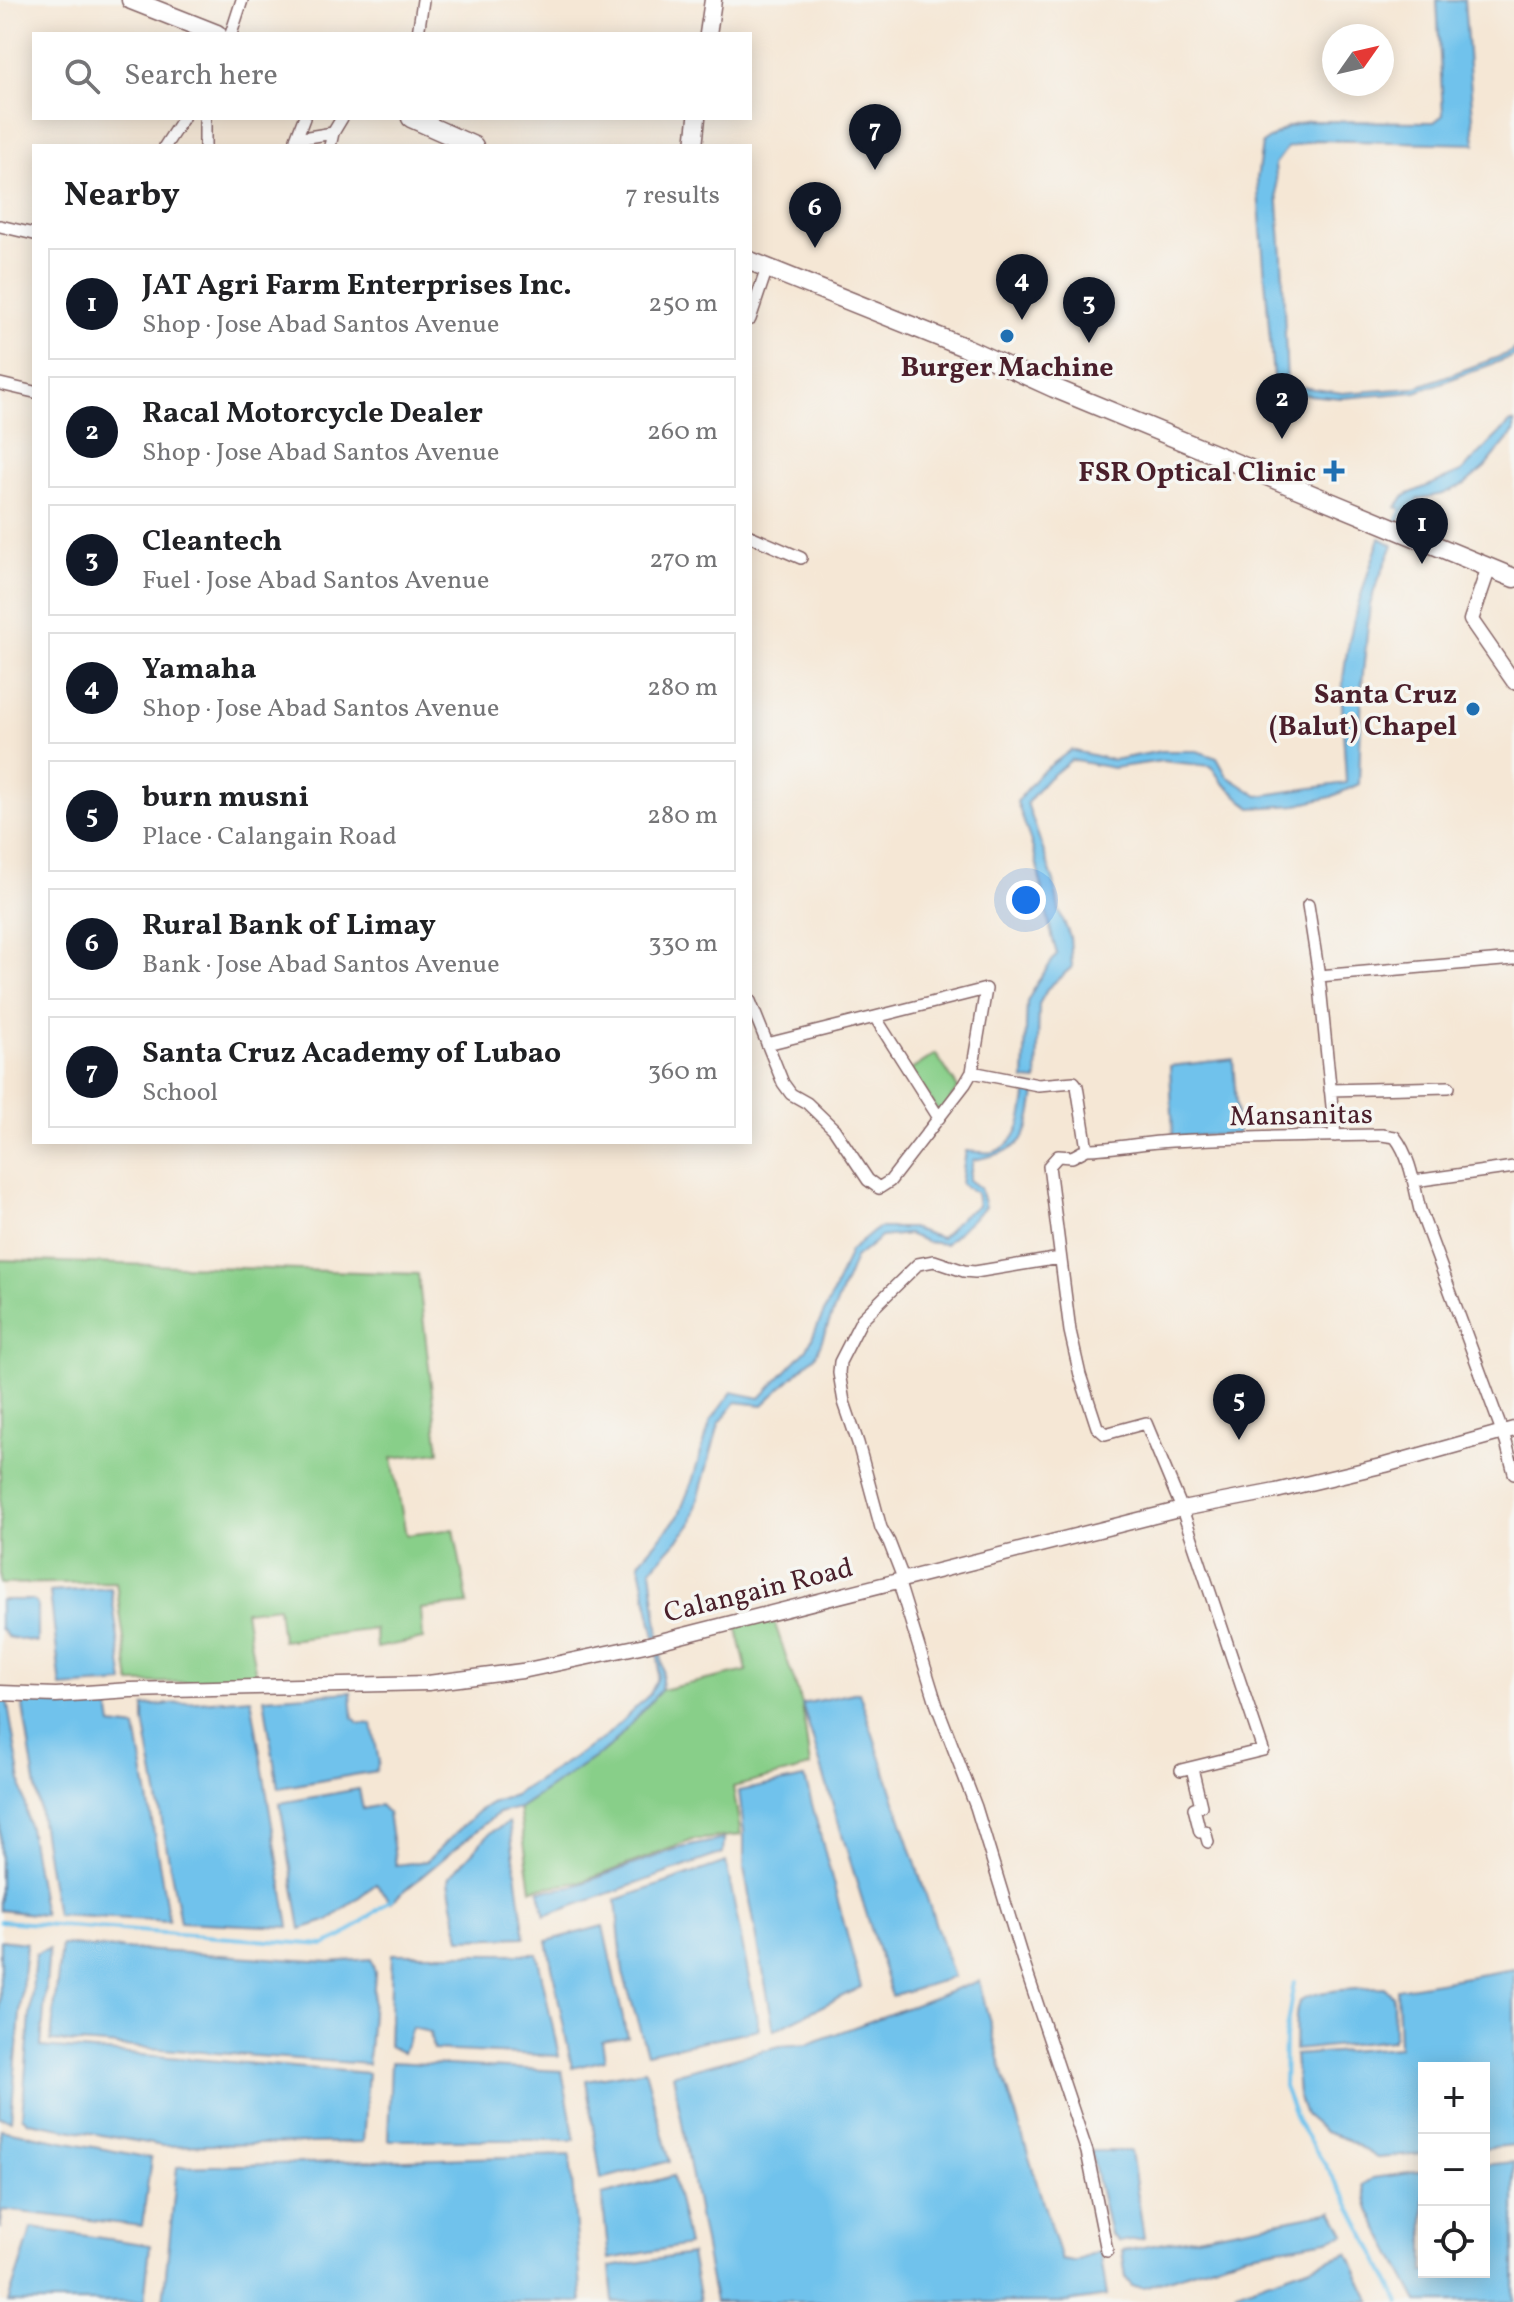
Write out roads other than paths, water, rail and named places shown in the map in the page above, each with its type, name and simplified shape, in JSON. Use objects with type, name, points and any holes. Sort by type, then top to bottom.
[{"type":"main road","points":[[131,0],[212,32]]},
{"type":"main road","points":[[708,32],[713,0]]},
{"type":"main road","points":[[416,120],[470,144]]},
{"type":"main road","points":[[694,144],[697,120]]},
{"type":"main road","points":[[759,264],[1514,578]]},
{"type":"street","points":[[232,32],[242,0]]},
{"type":"street","points":[[418,32],[423,0]]},
{"type":"street","points":[[166,144],[182,120]]},
{"type":"street","points":[[205,120],[205,144]]},
{"type":"street","points":[[295,142],[303,120]]},
{"type":"street","points":[[330,144],[341,120]]},
{"type":"street","points":[[295,142],[333,133]]},
{"type":"street","points":[[0,226],[32,234]]},
{"type":"street","points":[[752,307],[759,264]]},
{"type":"street","points":[[0,384],[32,392]]},
{"type":"street","points":[[752,537],[801,558]]},
{"type":"street","points":[[1489,567],[1471,620],[1514,682]]},
{"type":"street","points":[[1308,905],[1319,976],[1335,1136]]},
{"type":"street","points":[[1319,976],[1514,959]]},
{"type":"street","points":[[752,1006],[767,1044],[783,1083],[791,1094],[807,1103],[834,1129],[868,1180],[879,1188],[890,1181],[972,1072],[986,989],[767,1044]]},
{"type":"street","points":[[875,1017],[939,1118]]},
{"type":"street","points":[[972,1072],[1038,1085],[1074,1082],[1087,1149]]},
{"type":"street","points":[[1330,1090],[1449,1087]]},
{"type":"street","name":"Mansanitas","points":[[1060,1258],[1049,1166],[1058,1156],[1072,1157],[1087,1149],[1176,1140],[1395,1137],[1414,1181],[1420,1210],[1508,1430],[1514,1473]]},
{"type":"street","points":[[1414,1181],[1514,1167]]},
{"type":"street","points":[[1107,2251],[1087,2152],[1023,1961],[976,1807],[937,1706],[844,1402],[839,1373],[844,1353],[862,1319],[918,1264],[934,1261],[975,1272],[1060,1258],[1070,1331],[1097,1427],[1105,1434],[1146,1423],[1182,1509],[1263,1750],[1186,1769],[1201,1806],[1194,1808],[1200,1832],[1205,1831],[1208,1842]]},
{"type":"street","name":"Calangain Road","points":[[0,1693],[56,1695],[130,1690],[428,1683],[522,1671],[645,1645],[1182,1509],[1385,1465],[1508,1430]]},
{"type":"water","points":[[1437,0],[1464,0],[1475,144],[1315,140],[1287,148],[1275,164],[1287,385],[1342,393],[1414,388],[1514,349],[1514,356],[1416,392],[1342,398],[1285,393],[1274,389],[1257,179],[1262,144],[1287,127],[1308,121],[1434,122],[1443,115]]},
{"type":"water","points":[[1514,422],[1514,432],[1485,467],[1465,484],[1443,494],[1418,499],[1409,512],[1396,507],[1406,495],[1461,472]]},
{"type":"water","points":[[1380,538],[1393,545],[1370,605],[1362,683],[1359,784],[1331,797],[1297,805],[1251,808],[1222,782],[1211,766],[1162,761],[1113,768],[1071,760],[1044,782],[1027,803],[1070,937],[1072,967],[1048,988],[1039,1004],[1037,1081],[1024,1080],[1027,1002],[1057,954],[1035,856],[1017,802],[1039,774],[1071,750],[1113,760],[1162,751],[1197,751],[1217,758],[1227,776],[1258,796],[1346,783],[1343,676],[1350,636]]},
{"type":"water","points":[[1233,1059],[1238,1134],[1173,1137],[1170,1066]]},
{"type":"water","points":[[1027,1086],[1036,1087],[1031,1119],[1022,1139],[1005,1152],[973,1160],[969,1180],[980,1188],[985,1207],[945,1244],[927,1242],[908,1234],[881,1237],[855,1258],[816,1355],[763,1405],[736,1402],[719,1424],[691,1525],[651,1569],[659,1637],[655,1638],[639,1562],[678,1517],[711,1420],[732,1392],[760,1398],[807,1349],[850,1251],[878,1228],[911,1228],[941,1238],[963,1215],[978,1206],[976,1193],[961,1184],[966,1151],[993,1152],[1010,1142],[1023,1116]]},
{"type":"water","points":[[111,1588],[124,1683],[61,1687],[50,1592]]},
{"type":"water","points":[[0,1600],[32,1600],[37,1604],[37,1642],[8,1637],[0,1628]]},
{"type":"water","points":[[655,1641],[659,1642],[663,1668],[661,1690],[610,1747],[519,1808],[498,1813],[391,1902],[376,1884],[329,1920],[301,1929],[280,1803],[359,1789],[363,1809],[380,1805],[388,1813],[396,1865],[427,1861],[477,1812],[514,1795],[604,1738],[650,1694],[657,1680],[659,1664]]},
{"type":"water","points":[[351,1692],[353,1717],[358,1723],[372,1724],[379,1762],[376,1771],[278,1788],[264,1698]]},
{"type":"water","points":[[859,1692],[953,1977],[892,1997],[802,1704]]},
{"type":"water","points":[[251,1698],[289,1927],[180,1922],[144,1721],[144,1706]]},
{"type":"water","points":[[0,1700],[7,1700],[44,1915],[0,1910]]},
{"type":"water","points":[[22,1700],[108,1700],[112,1725],[136,1728],[169,1921],[56,1915]]},
{"type":"water","points":[[805,1778],[861,1987],[774,2030],[744,1868],[739,1791]]},
{"type":"water","points":[[509,1822],[525,1937],[460,1939],[450,1876],[490,1833]]},
{"type":"water","points":[[724,1839],[723,1853],[545,1916],[539,1891],[572,1887],[676,1849]]},
{"type":"water","points":[[726,1862],[759,2029],[647,2053],[623,1973],[616,1900]]},
{"type":"water","points":[[603,1926],[627,2037],[602,2041],[605,2060],[572,2068],[547,1941]]},
{"type":"water","points":[[0,1940],[26,1943],[11,2120],[0,2118]]},
{"type":"water","points":[[61,1945],[329,1962],[371,1959],[375,1973],[368,2064],[51,2041]]},
{"type":"water","points":[[49,1949],[41,2047],[368,2073],[363,2142],[163,2146],[29,2122],[22,2116],[35,1954]]},
{"type":"water","points":[[392,1954],[537,1954],[559,2056],[433,2050],[430,2032],[412,2028],[403,2053],[389,2046]]},
{"type":"water","points":[[1514,1969],[1514,2145],[1490,2147],[1490,2062],[1418,2062],[1418,2155],[1377,2158],[1348,2140],[1325,2132],[1305,2115],[1298,2095],[1295,2055],[1399,2047],[1397,1989]]},
{"type":"water","points":[[979,1981],[1004,2077],[1061,2260],[1074,2262],[1100,2251],[1107,2296],[1066,2302],[715,2302],[673,2074],[780,2046],[808,2044]]},
{"type":"water","points":[[1385,1988],[1393,1996],[1394,2037],[1391,2040],[1295,2050],[1297,2010],[1303,1999],[1337,1990]]},
{"type":"water","points":[[391,2062],[562,2071],[575,2140],[388,2140]]},
{"type":"water","points":[[645,2070],[670,2161],[601,2179],[586,2080]]},
{"type":"water","points":[[0,2129],[151,2158],[142,2226],[3,2210],[0,2229]]},
{"type":"water","points":[[1091,2151],[1131,2151],[1144,2238],[1119,2242],[1110,2234]]},
{"type":"water","points":[[570,2155],[582,2302],[163,2302],[177,2167]]},
{"type":"water","points":[[1514,2162],[1514,2302],[1418,2302],[1369,2210],[1363,2185],[1373,2178],[1418,2172],[1418,2278],[1490,2278],[1490,2164]]},
{"type":"water","points":[[673,2176],[688,2245],[609,2259],[602,2195]]},
{"type":"water","points":[[1333,2211],[1345,2234],[1328,2240],[1244,2254],[1144,2287],[1132,2286],[1126,2278],[1122,2251]]},
{"type":"water","points":[[32,2228],[150,2245],[144,2302],[8,2302]]},
{"type":"water","points":[[1348,2253],[1371,2302],[1240,2302],[1236,2292]]},
{"type":"water","points":[[691,2254],[700,2301],[613,2302],[610,2267]]},
{"type":"waterway","points":[[1397,522],[1405,505]]},
{"type":"waterway","points":[[0,1921],[324,1945],[342,1937],[393,1898]]},
{"type":"waterway","points":[[1294,1982],[1285,2037],[1284,2087],[1297,2121],[1345,2196],[1400,2302]]},
{"type":"place","name":"Santa Cruz Academy of Lubao","points":[[875,170]]},
{"type":"place","name":"Rural Bank of Limay","points":[[815,248]]},
{"type":"place","name":"Yamaha","points":[[1022,320]]},
{"type":"place","name":"Burger Machine","points":[[1007,336]]},
{"type":"place","name":"Cleantech","points":[[1089,343]]},
{"type":"place","name":"Racal Motorcycle Dealer","points":[[1282,439]]},
{"type":"place","name":"FSR Optical Clinic","points":[[1334,471]]},
{"type":"place","name":"JAT Agri Farm Enterprises Inc.","points":[[1422,564]]},
{"type":"place","name":"Santa Cruz (Balut) Chapel","points":[[1473,709]]},
{"type":"place","name":"burn musni","points":[[1239,1440]]}]
